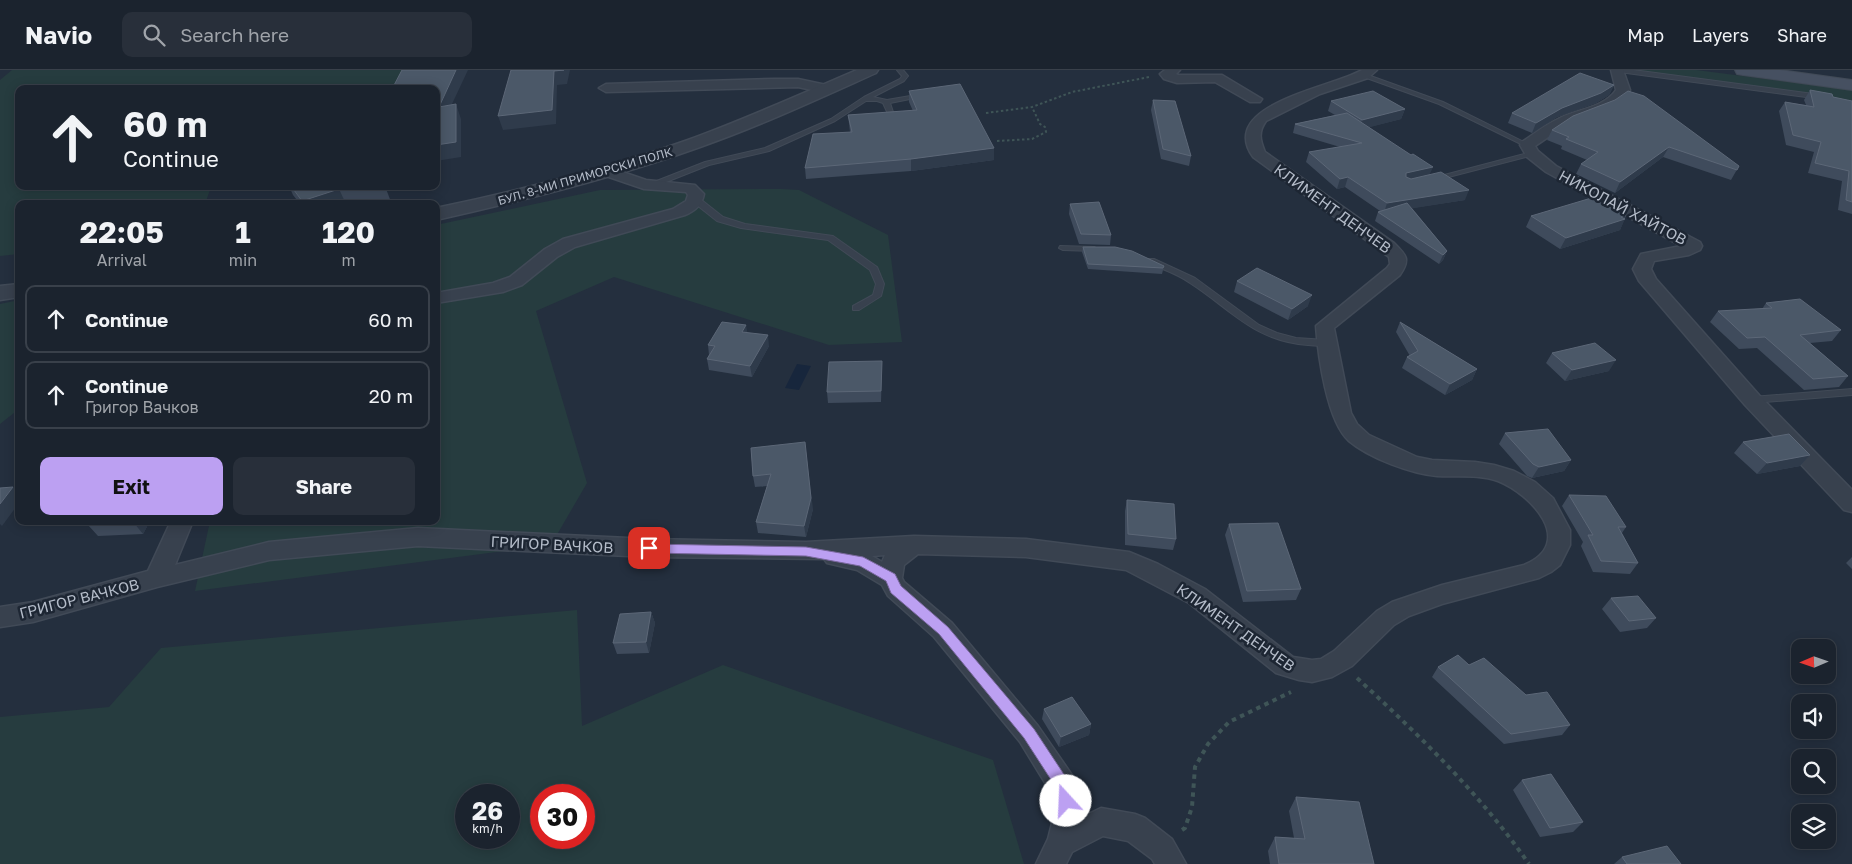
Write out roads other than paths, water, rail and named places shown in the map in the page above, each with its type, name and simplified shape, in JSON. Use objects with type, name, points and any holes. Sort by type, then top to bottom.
[{"type":"main road","points":[[1743,70],[1768,71],[1852,84]]},
{"type":"main road","points":[[1805,70],[1852,84]]},
{"type":"street","name":"БУЛ. 8-МИ ПРИМОРСКИ ПОЛК","points":[[440,213],[505,200],[608,172],[671,152],[734,129],[870,70]]},
{"type":"street","points":[[1529,150],[1564,121],[1620,97],[1623,90],[1618,70]]},
{"type":"street","points":[[1171,72],[1177,79],[1217,78],[1255,100]]},
{"type":"street","name":"КЛИМЕНТ ДЕНЧЕВ","points":[[914,545],[1026,548],[1129,562],[1150,570],[1197,596],[1285,665],[1300,671],[1327,670],[1355,649],[1386,617],[1421,600],[1527,573],[1547,563],[1557,551],[1560,531],[1553,514],[1539,494],[1515,479],[1483,470],[1424,467],[1375,448],[1357,437],[1347,425],[1338,404],[1332,364],[1326,343],[1325,326],[1394,271],[1398,264],[1397,256],[1388,247],[1258,154],[1253,141],[1253,129],[1261,118],[1315,91],[1367,73]]},
{"type":"street","points":[[606,88],[774,82],[798,83],[826,89]]},
{"type":"street","name":"НИКОЛАЙ ХАЙТОВ","points":[[1529,150],[1551,168],[1694,246],[1686,252],[1663,254],[1648,258],[1642,269],[1648,280],[1752,400],[1852,504]]},
{"type":"street","points":[[440,297],[496,288],[516,281],[551,253],[569,243],[679,212],[690,207],[696,200],[696,194],[690,188],[626,179],[608,172]]},
{"type":"street","points":[[0,293],[15,291]]},
{"type":"street","name":"ГРИГОР ВАЧКОВ","points":[[157,578],[180,525]]},
{"type":"street","name":"ГРИГОР ВАЧКОВ","points":[[0,617],[34,612],[157,578],[269,551],[418,537],[649,548],[806,551],[914,545]]},
{"type":"street","points":[[890,578],[893,562],[901,553],[914,545]]},
{"type":"street","points":[[806,551],[863,562],[890,578],[896,589],[943,630],[956,645],[1029,734],[1064,787],[1068,815],[1056,853]]},
{"type":"street","points":[[1056,853],[1101,822],[1135,828],[1166,857]]},
{"type":"lane","points":[[653,184],[707,162],[768,150],[833,120],[865,99],[902,80],[905,76],[900,70]]},
{"type":"lane","points":[[1618,70],[1833,98]]},
{"type":"lane","points":[[1367,73],[1441,103],[1529,150]]},
{"type":"lane","points":[[865,99],[878,99],[886,102],[933,94]]},
{"type":"lane","points":[[886,102],[891,115]]},
{"type":"lane","points":[[1426,180],[1529,150]]},
{"type":"lane","points":[[696,200],[720,219],[744,226],[830,238],[874,269],[880,284],[877,296],[856,308]]},
{"type":"lane","points":[[1064,248],[1106,249]]},
{"type":"lane","points":[[1142,257],[1192,280],[1256,326],[1274,335],[1296,341],[1326,343]]},
{"type":"lane","points":[[1752,400],[1852,392]]},
{"type":"water","points":[[797,364],[811,366],[799,390],[785,388]]}]
